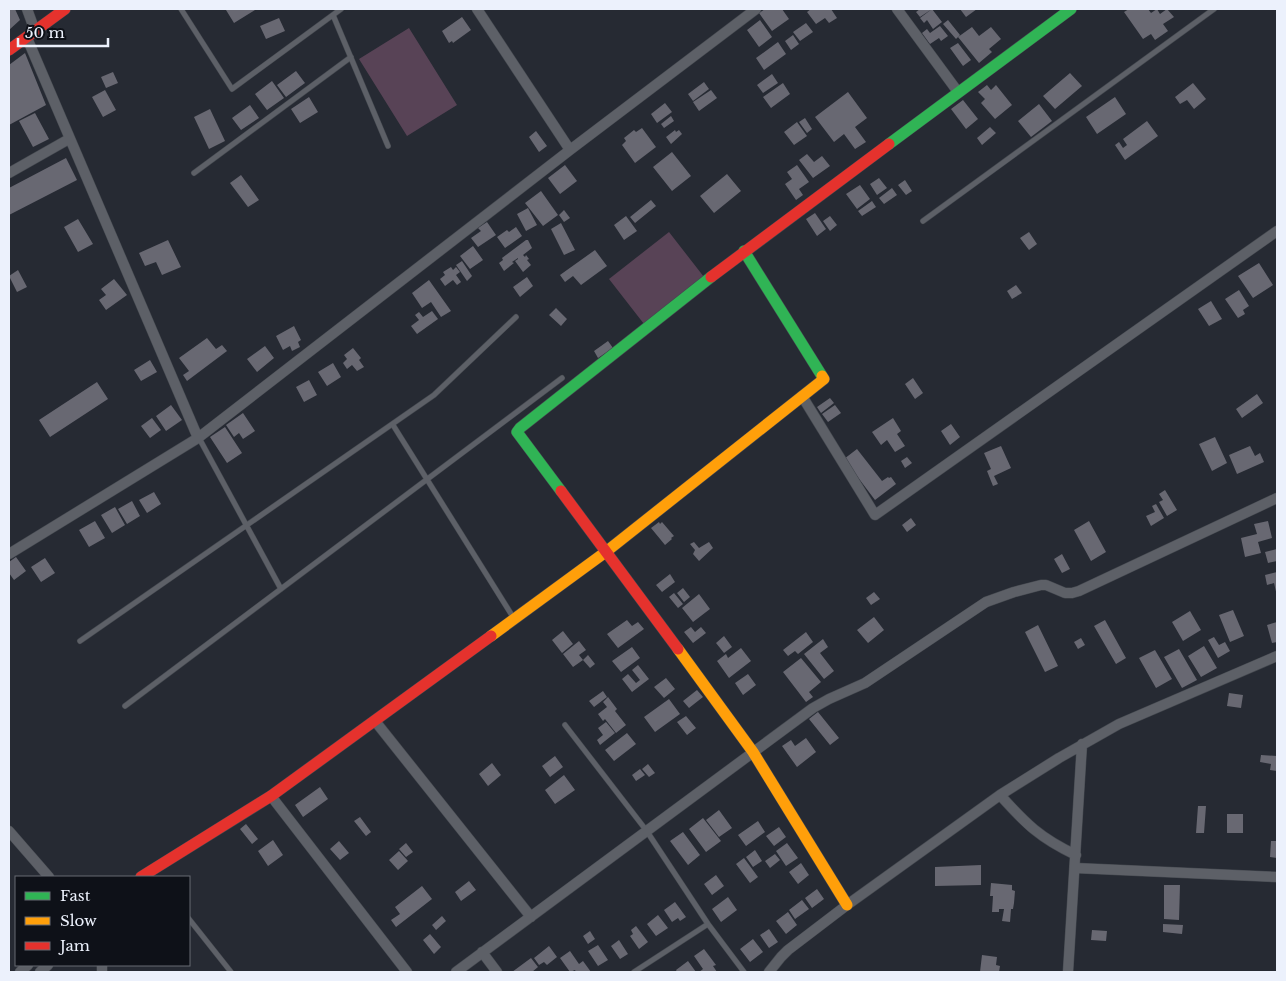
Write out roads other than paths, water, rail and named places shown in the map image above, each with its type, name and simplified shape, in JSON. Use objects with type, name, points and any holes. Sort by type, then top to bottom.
[{"type":"street","points":[[27,9],[31,35],[69,139],[198,438]]},
{"type":"street","points":[[9,50],[65,9]]},
{"type":"street","points":[[477,9],[570,150]]},
{"type":"street","points":[[9,554],[198,438],[570,150],[756,9]]},
{"type":"street","points":[[897,9],[958,92]]},
{"type":"street","points":[[847,905],[753,752],[607,551],[518,435],[518,432],[528,422],[744,251],[1070,9]]},
{"type":"street","points":[[9,173],[69,139]]},
{"type":"street","points":[[802,396],[875,515],[1277,231]]},
{"type":"street","points":[[149,875],[271,796],[607,551],[824,378],[744,251]]},
{"type":"street","points":[[456,972],[818,704],[865,683],[986,602],[1041,585],[1046,585],[1065,593],[1078,591],[1277,501]]},
{"type":"street","points":[[769,972],[788,950],[847,905],[1000,795],[1082,744],[1119,724],[1277,656]]},
{"type":"street","points":[[375,721],[531,917]]},
{"type":"street","points":[[1068,972],[1082,744]]},
{"type":"street","points":[[1000,795],[1038,834],[1052,844],[1076,855]]},
{"type":"street","points":[[271,796],[407,972]]},
{"type":"street","points":[[9,831],[48,876]]},
{"type":"street","points":[[1075,868],[1277,877]]},
{"type":"street","points":[[482,952],[497,972]]},
{"type":"lane","points":[[181,9],[232,89],[341,9]]},
{"type":"lane","points":[[923,221],[1214,9]]},
{"type":"lane","points":[[332,15],[388,146]]},
{"type":"lane","points":[[194,173],[351,57]]},
{"type":"lane","points":[[80,641],[434,395],[516,317]]},
{"type":"lane","points":[[126,706],[562,378]]},
{"type":"lane","points":[[393,425],[514,619]]},
{"type":"lane","points":[[198,438],[282,589]]},
{"type":"lane","points":[[564,725],[646,830],[708,924],[744,972]]},
{"type":"lane","points":[[190,920],[231,972]]},
{"type":"lane","points":[[634,972],[708,924]]}]
